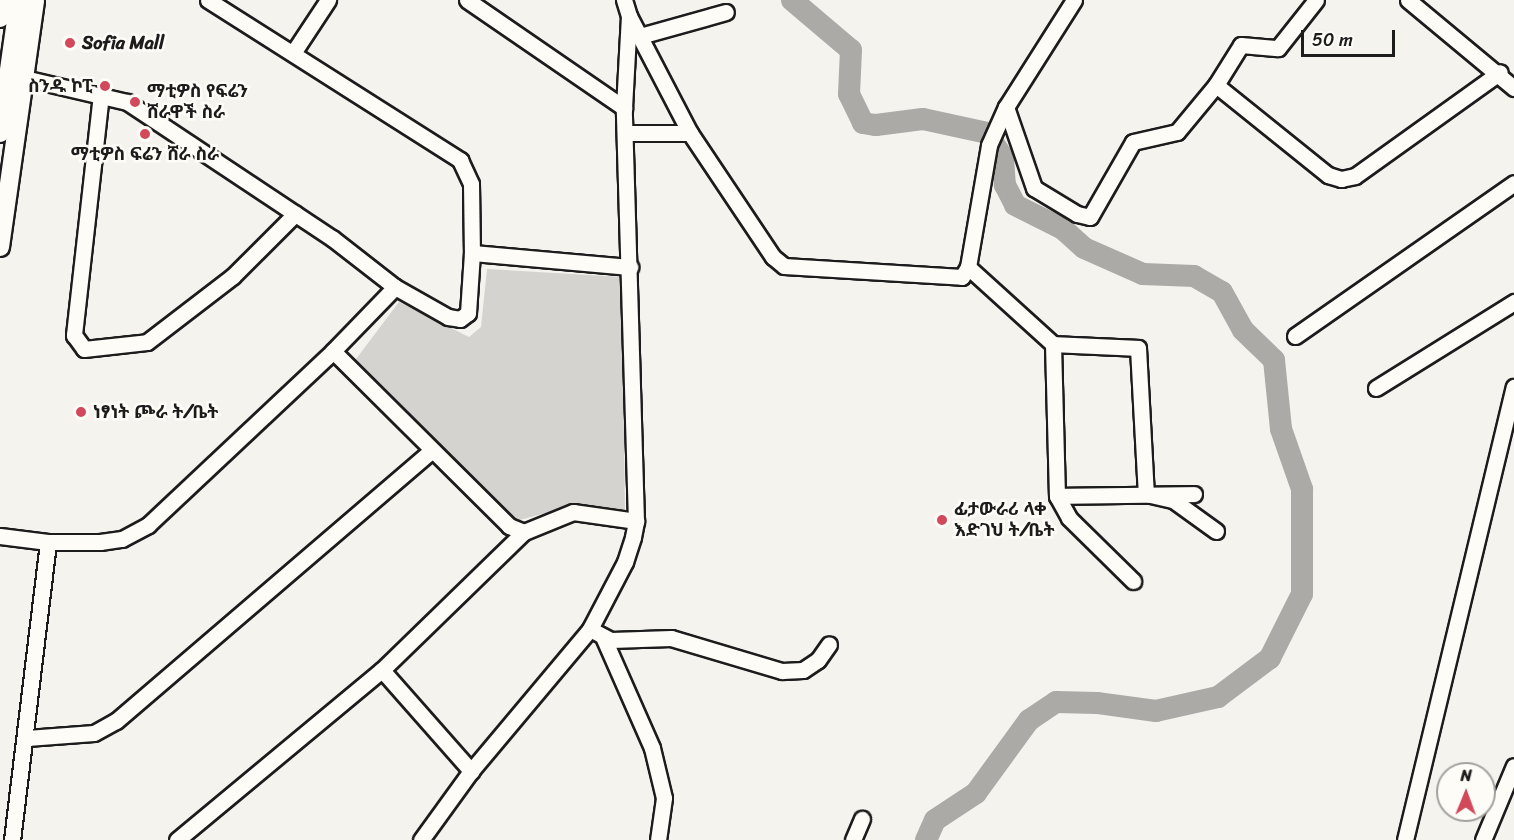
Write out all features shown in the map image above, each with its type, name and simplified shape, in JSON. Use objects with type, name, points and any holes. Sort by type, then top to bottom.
[{"type":"main road","points":[[0,133],[19,0]]},
{"type":"main road","points":[[0,247],[35,0]]},
{"type":"street","points":[[24,78],[101,94],[127,102],[157,119],[295,214],[395,287],[448,317],[466,318],[472,253],[471,184],[470,173],[460,160],[208,0]]},
{"type":"street","points":[[293,53],[328,0]]},
{"type":"street","points":[[467,0],[624,108]]},
{"type":"street","points":[[421,840],[471,771],[591,629],[625,562],[636,521],[624,108],[628,16],[624,0]]},
{"type":"street","points":[[628,16],[690,133],[773,257],[784,266],[952,279],[962,277],[968,267],[989,145],[999,121],[1072,4],[1055,0]]},
{"type":"street","points":[[1006,107],[1034,188],[1077,214],[1090,217],[1133,142],[1177,132],[1216,84],[1241,45],[1278,48],[1316,0]]},
{"type":"street","points":[[1408,0],[1500,72],[1514,88]]},
{"type":"street","points":[[640,36],[726,12]]},
{"type":"street","points":[[1216,84],[1328,175],[1341,179],[1355,176],[1500,72]]},
{"type":"street","points":[[101,94],[74,335],[84,349],[147,342],[233,276],[295,214]]},
{"type":"street","points":[[626,133],[690,133]]},
{"type":"street","points":[[1295,336],[1514,183]]},
{"type":"street","points":[[472,253],[630,267]]},
{"type":"street","points":[[968,267],[1053,344],[1138,348],[1146,494]]},
{"type":"street","points":[[0,536],[48,542],[123,539],[148,525],[333,351],[395,287]]},
{"type":"street","points":[[1376,388],[1514,302]]},
{"type":"street","points":[[1053,344],[1057,496],[1069,518],[1133,581]]},
{"type":"street","points":[[333,351],[430,452],[490,510],[509,526],[524,532]]},
{"type":"street","points":[[1405,840],[1514,387]]},
{"type":"street","points":[[27,738],[94,733],[116,721],[430,452]]},
{"type":"street","points":[[1146,494],[1173,500],[1216,531]]},
{"type":"street","points":[[1057,496],[1194,494]]},
{"type":"street","points":[[177,840],[382,670],[524,532],[573,512],[636,521]]},
{"type":"street","points":[[12,840],[27,738],[48,542]]},
{"type":"street","points":[[591,629],[604,639],[652,748],[664,798],[658,840]]},
{"type":"street","points":[[604,639],[671,638],[782,670],[803,670],[818,660],[829,644]]},
{"type":"street","points":[[382,670],[471,771]]},
{"type":"street","points":[[1483,840],[1514,766]]},
{"type":"street","points":[[853,840],[862,819]]},
{"type":"shaded area","points":[[487,269],[622,277],[625,512],[579,504],[516,521],[353,363],[399,302],[469,337],[481,327]]},
{"type":"waterway","points":[[792,0],[851,50],[849,94],[863,123],[876,125],[923,119],[987,133],[1003,158],[1005,185],[1015,205],[1063,229],[1084,248],[1143,274],[1194,276],[1222,292],[1243,330],[1274,360],[1281,429],[1302,489],[1302,594],[1270,658],[1218,697],[1156,711],[1097,703],[1056,702],[1029,720],[976,793],[935,820],[926,840]]},
{"type":"place","name":"Sofia Mall","points":[[70,43]]},
{"type":"place","name":"ስንዱ ኮፒ","points":[[105,86]]},
{"type":"place","name":"ማቲዎስ የፍሬን ሸራዋች ስራ","points":[[135,102]]},
{"type":"place","name":"ማቲዎስ ፍሬን ሸራ ስራ","points":[[145,134]]},
{"type":"place","name":"ነፃነት ጮራ ት/ቤት","points":[[81,412]]},
{"type":"place","name":"ፊታውራሪ ላቀ እድገህ ት/ቤት","points":[[942,520]]}]
